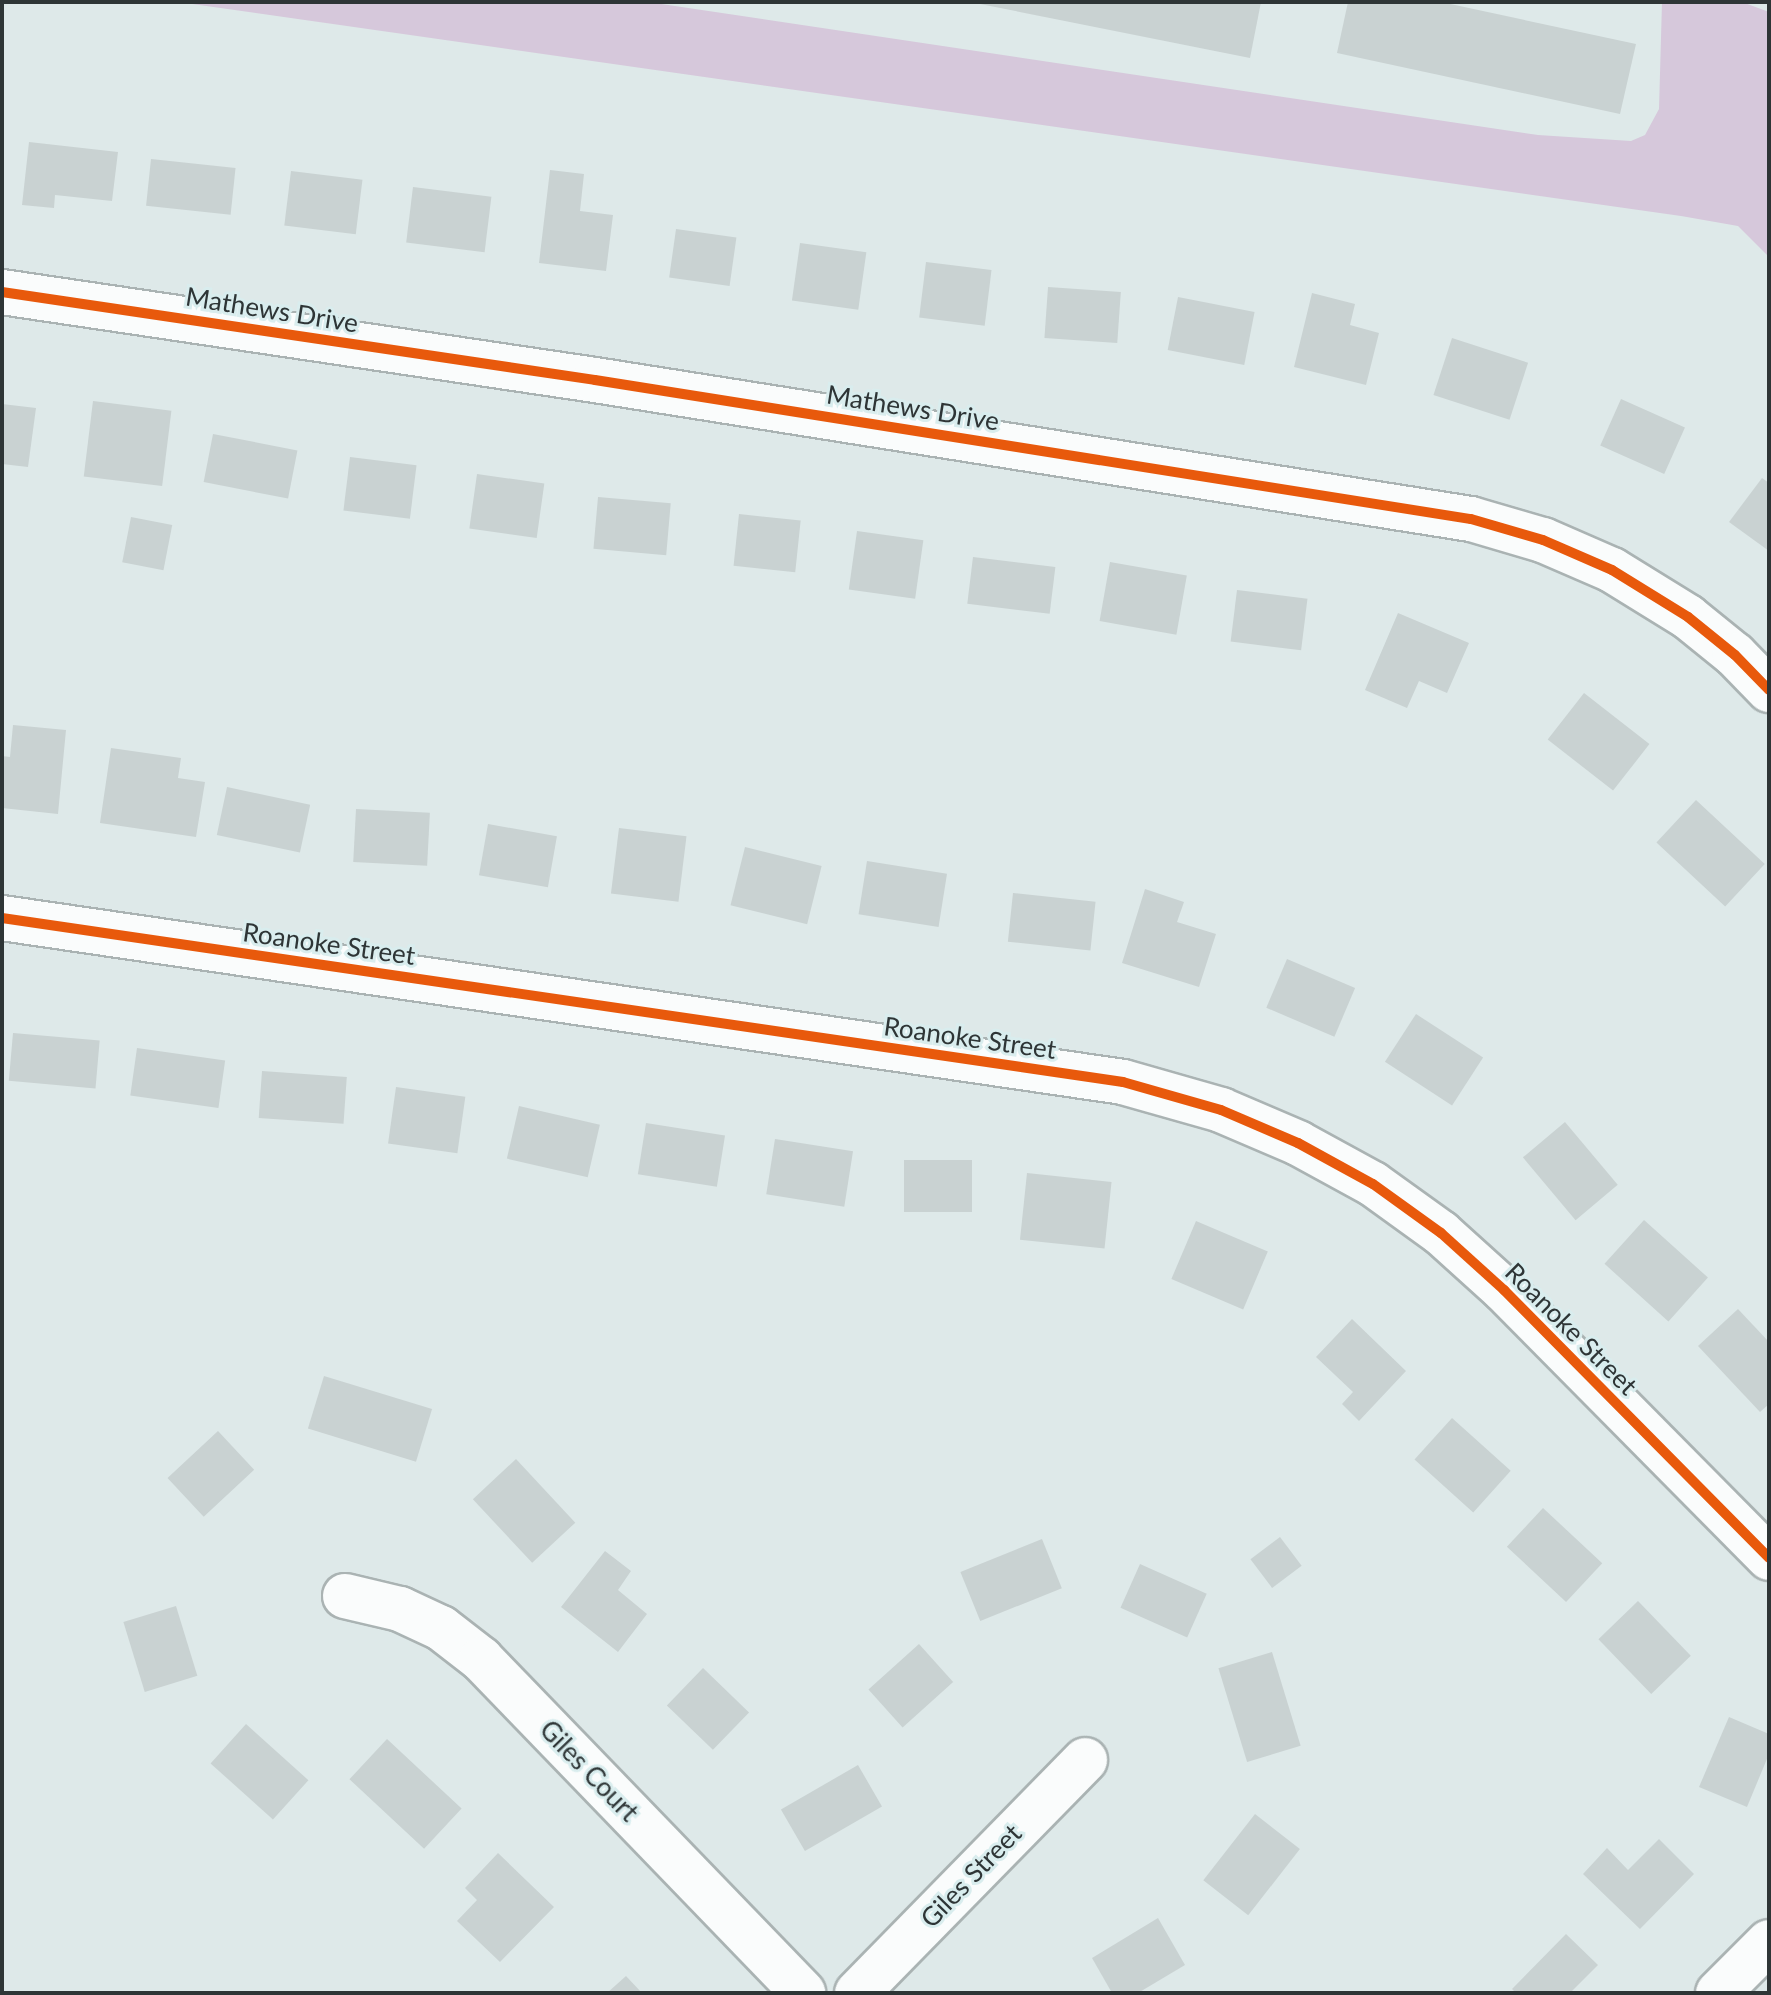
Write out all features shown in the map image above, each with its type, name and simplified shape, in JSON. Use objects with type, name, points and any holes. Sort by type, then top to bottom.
[{"type":"street","name":"Mathews Drive","points":[[2,292],[595,380],[1471,519],[1543,540],[1612,570],[1688,617],[1735,655],[1769,690]]},
{"type":"street","name":"Roanoke Street","points":[[2,918],[1123,1082],[1221,1110],[1298,1143],[1373,1184],[1441,1233],[1504,1290],[1769,1558]]},
{"type":"street","name":"Giles Court","points":[[345,1596],[414,1615],[441,1628],[481,1659],[803,1993]]},
{"type":"street","name":"Giles Street","points":[[857,1993],[1085,1760]]},
{"type":"street","points":[[1718,1993],[1769,1942]]},
{"type":"shaded area","points":[[178,2],[648,2],[1538,135],[1631,141],[1645,135],[1659,109],[1662,2],[1742,2],[1769,12],[1769,257],[1738,226],[1681,216]]},
{"type":"building","points":[[970,2],[1261,2],[1250,58]]},
{"type":"building","points":[[1348,2],[1441,2],[1636,44],[1620,114],[1337,53]]},
{"type":"building","points":[[29,142],[118,152],[112,201],[55,195],[54,208],[22,205]]},
{"type":"building","points":[[151,159],[236,168],[231,215],[146,206]]},
{"type":"building","points":[[550,170],[584,174],[580,211],[613,215],[606,271],[539,263]]},
{"type":"building","points":[[291,171],[362,180],[356,234],[284,226]]},
{"type":"building","points":[[413,187],[491,197],[485,252],[406,243]]},
{"type":"building","points":[[676,229],[736,237],[730,286],[669,278]]},
{"type":"building","points":[[800,243],[866,252],[858,310],[792,300]]},
{"type":"building","points":[[926,262],[992,270],[985,326],[919,318]]},
{"type":"building","points":[[1048,287],[1121,292],[1117,343],[1044,338]]},
{"type":"building","points":[[1312,293],[1355,304],[1350,325],[1379,333],[1366,385],[1294,367]]},
{"type":"building","points":[[1178,297],[1255,312],[1244,365],[1168,350]]},
{"type":"building","points":[[1452,338],[1528,363],[1510,420],[1433,395]]},
{"type":"building","points":[[1621,399],[1685,427],[1664,474],[1600,446]]},
{"type":"building","points":[[93,401],[171,411],[162,486],[84,476]]},
{"type":"building","points":[[2,404],[36,408],[28,467],[2,464]]},
{"type":"building","points":[[213,434],[297,450],[288,499],[204,482]]},
{"type":"building","points":[[350,457],[417,465],[410,519],[343,511]]},
{"type":"building","points":[[477,474],[544,483],[537,538],[469,528]]},
{"type":"building","points":[[1762,478],[1769,483],[1769,551],[1729,522]]},
{"type":"building","points":[[598,497],[671,503],[666,555],[593,549]]},
{"type":"building","points":[[739,514],[801,520],[795,572],[734,566]]},
{"type":"building","points":[[131,517],[172,525],[163,570],[122,562]]},
{"type":"building","points":[[857,531],[923,540],[915,599],[849,589]]},
{"type":"building","points":[[973,557],[1055,567],[1050,614],[967,604]]},
{"type":"building","points":[[1110,562],[1187,576],[1176,635],[1100,621]]},
{"type":"building","points":[[1237,590],[1307,599],[1301,650],[1231,642]]},
{"type":"building","points":[[1398,613],[1469,643],[1447,693],[1419,681],[1407,708],[1365,690]]},
{"type":"building","points":[[1584,693],[1649,744],[1613,791],[1548,739]]},
{"type":"building","points":[[13,725],[66,730],[58,814],[2,808],[2,756],[10,757]]},
{"type":"building","points":[[111,748],[181,758],[178,778],[205,782],[196,837],[100,823]]},
{"type":"building","points":[[227,787],[310,805],[300,853],[217,835]]},
{"type":"building","points":[[1696,800],[1765,864],[1725,907],[1656,842]]},
{"type":"building","points":[[356,809],[430,813],[427,866],[353,862]]},
{"type":"building","points":[[488,824],[557,836],[548,887],[479,875]]},
{"type":"building","points":[[619,828],[686,836],[678,902],[611,894]]},
{"type":"building","points":[[745,847],[822,866],[807,924],[730,905]]},
{"type":"building","points":[[867,861],[947,874],[939,927],[859,914]]},
{"type":"building","points":[[1145,889],[1184,902],[1177,922],[1216,934],[1199,987],[1122,963]]},
{"type":"building","points":[[1013,893],[1096,902],[1090,950],[1008,942]]},
{"type":"building","points":[[1287,959],[1355,988],[1334,1037],[1266,1008]]},
{"type":"building","points":[[1416,1014],[1483,1058],[1452,1105],[1385,1062]]},
{"type":"building","points":[[13,1033],[100,1041],[95,1088],[9,1081]]},
{"type":"building","points":[[137,1048],[225,1060],[218,1108],[130,1096]]},
{"type":"building","points":[[262,1071],[347,1077],[344,1124],[259,1118]]},
{"type":"building","points":[[396,1087],[465,1097],[457,1153],[388,1143]]},
{"type":"building","points":[[519,1106],[600,1125],[588,1177],[507,1159]]},
{"type":"building","points":[[1565,1122],[1618,1185],[1576,1220],[1523,1157]]},
{"type":"building","points":[[646,1123],[725,1136],[717,1187],[638,1174]]},
{"type":"building","points":[[775,1139],[853,1151],[844,1207],[766,1194]]},
{"type":"building","points":[[904,1160],[972,1160],[972,1212],[904,1212]]},
{"type":"building","points":[[1027,1173],[1112,1182],[1105,1249],[1020,1240]]},
{"type":"building","points":[[1644,1220],[1708,1278],[1668,1321],[1605,1264]]},
{"type":"building","points":[[1196,1221],[1268,1251],[1243,1309],[1171,1279]]},
{"type":"building","points":[[1738,1309],[1769,1342],[1769,1404],[1760,1412],[1698,1346]]},
{"type":"building","points":[[1352,1319],[1406,1371],[1359,1421],[1342,1404],[1353,1392],[1316,1357]]},
{"type":"building","points":[[324,1376],[432,1409],[416,1462],[308,1429]]},
{"type":"building","points":[[1452,1418],[1511,1471],[1473,1512],[1415,1460]]},
{"type":"building","points":[[218,1431],[254,1470],[204,1517],[168,1478]]},
{"type":"building","points":[[516,1459],[575,1523],[532,1563],[473,1499]]},
{"type":"building","points":[[1543,1508],[1602,1563],[1566,1602],[1507,1547]]},
{"type":"building","points":[[1280,1537],[1302,1566],[1272,1588],[1250,1559]]},
{"type":"building","points":[[1042,1539],[1062,1588],[980,1621],[960,1572]]},
{"type":"building","points":[[605,1551],[631,1571],[618,1590],[647,1614],[618,1652],[561,1607]]},
{"type":"building","points":[[1140,1564],[1207,1594],[1187,1638],[1120,1608]]},
{"type":"building","points":[[1638,1601],[1691,1656],[1651,1694],[1598,1639]]},
{"type":"building","points":[[176,1606],[197,1676],[145,1692],[123,1622]]},
{"type":"building","points":[[919,1644],[953,1682],[903,1727],[868,1690]]},
{"type":"building","points":[[1272,1652],[1301,1746],[1247,1762],[1218,1668]]},
{"type":"building","points":[[703,1668],[749,1712],[713,1750],[667,1705]]},
{"type":"building","points":[[1729,1717],[1769,1734],[1769,1754],[1747,1807],[1699,1787]]},
{"type":"building","points":[[246,1724],[308,1780],[273,1820],[211,1763]]},
{"type":"building","points":[[387,1739],[462,1809],[424,1849],[349,1779]]},
{"type":"building","points":[[858,1765],[882,1807],[805,1851],[781,1810]]},
{"type":"building","points":[[1255,1814],[1300,1849],[1248,1915],[1203,1880]]},
{"type":"building","points":[[1659,1839],[1694,1874],[1640,1929],[1583,1874],[1607,1848],[1628,1870]]},
{"type":"building","points":[[498,1853],[554,1907],[500,1962],[457,1921],[477,1900],[465,1888]]},
{"type":"building","points":[[1158,1918],[1185,1965],[1138,1993],[1112,1993],[1092,1958]]},
{"type":"building","points":[[1566,1934],[1598,1965],[1570,1993],[1516,1993],[1512,1989]]},
{"type":"building","points":[[626,1976],[642,1993],[607,1993]]},
{"type":"cycle path","points":[[2,292],[595,380],[1471,519],[1543,540],[1612,570],[1688,617],[1735,655],[1769,690]]},
{"type":"cycle path","points":[[2,918],[1123,1082],[1221,1110],[1298,1143],[1373,1184],[1441,1233],[1504,1290],[1769,1558]]}]
